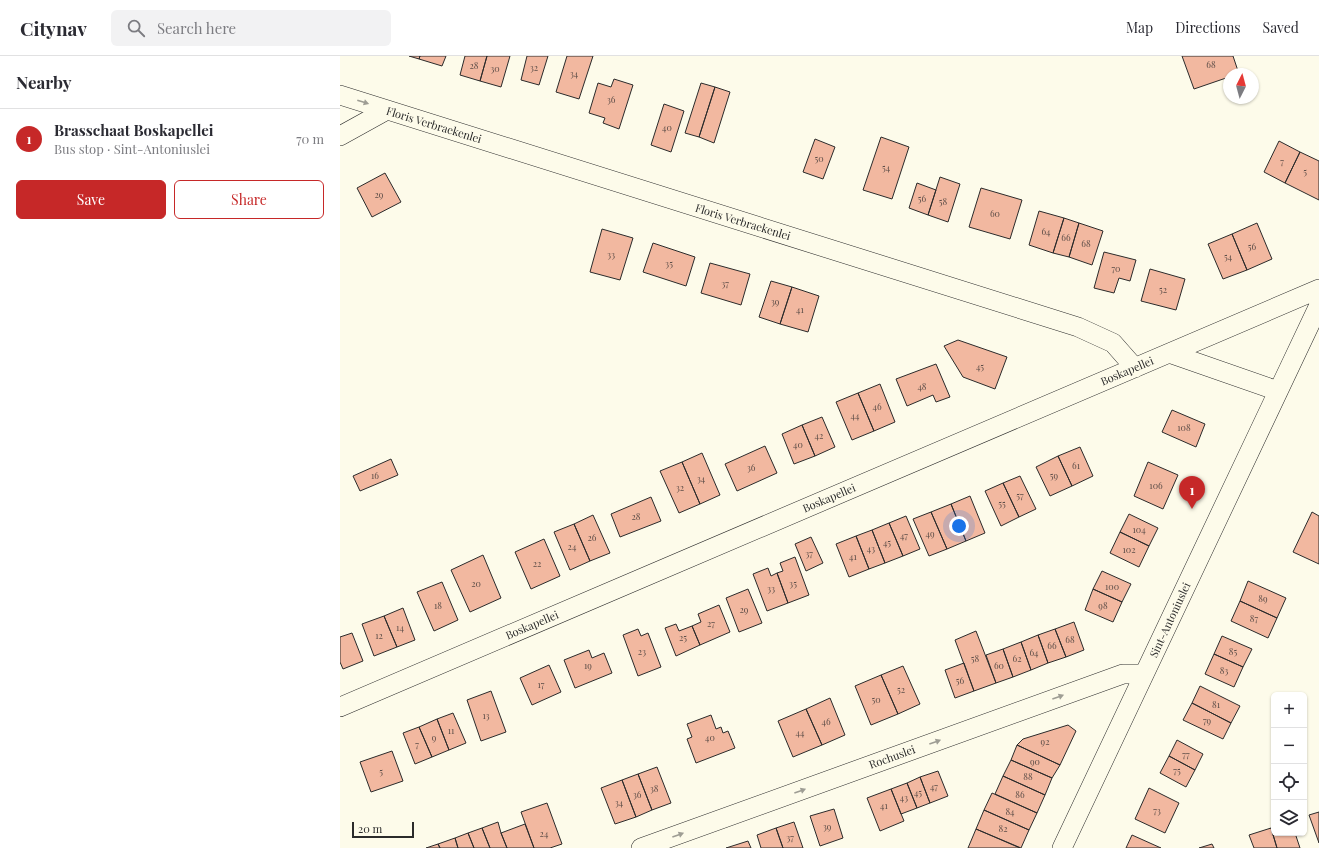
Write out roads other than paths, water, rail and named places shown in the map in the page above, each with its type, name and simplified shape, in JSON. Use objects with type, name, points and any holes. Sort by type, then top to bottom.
[{"type":"street","name":"Floris Verbraekenlei","points":[[340,95],[1078,328],[1113,343],[1135,368]]},
{"type":"street","points":[[340,136],[387,110]]},
{"type":"street","name":"Boskapellei","points":[[340,707],[1319,289]]},
{"type":"street","name":"Sint-Antoniuslei","points":[[1062,848],[1319,305]]},
{"type":"street","points":[[1169,354],[1278,392]]},
{"type":"street","name":"Rochuslei","points":[[641,848],[1123,674],[1144,674]]},
{"type":"place","name":"Brasschaat Boskapellei","points":[[1192,509]]}]
